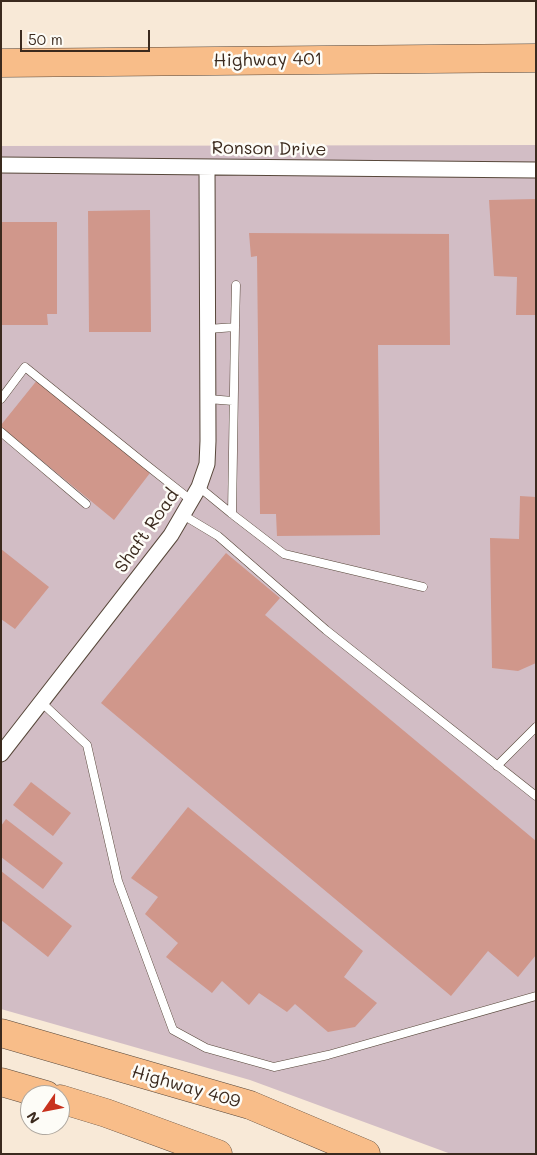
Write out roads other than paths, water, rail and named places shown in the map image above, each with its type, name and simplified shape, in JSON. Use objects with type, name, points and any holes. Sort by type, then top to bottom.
[{"type":"highway","name":"Highway 401","points":[[1,63],[536,58]]},
{"type":"highway","name":"Highway 409","points":[[1,1034],[250,1105],[366,1154]]},
{"type":"highway","points":[[1,1082],[20,1087]]},
{"type":"highway","points":[[70,1102],[106,1113],[218,1154]]},
{"type":"street","name":"Ronson Drive","points":[[1,165],[536,170]]},
{"type":"street","name":"Shaft Road","points":[[1,754],[171,535],[199,487],[207,464],[207,167]]},
{"type":"lane","points":[[232,514],[236,285]]},
{"type":"lane","points":[[208,329],[236,327]]},
{"type":"lane","points":[[1,399],[26,367],[192,501]]},
{"type":"lane","points":[[208,399],[233,400]]},
{"type":"lane","points":[[1,432],[86,504]]},
{"type":"lane","points":[[199,487],[284,554],[423,588]]},
{"type":"lane","points":[[183,516],[218,536],[326,630],[536,796]]},
{"type":"lane","points":[[42,702],[87,745],[118,881],[173,1030],[206,1048],[274,1068],[328,1055],[536,996]]},
{"type":"lane","points":[[497,766],[536,727]]}]
